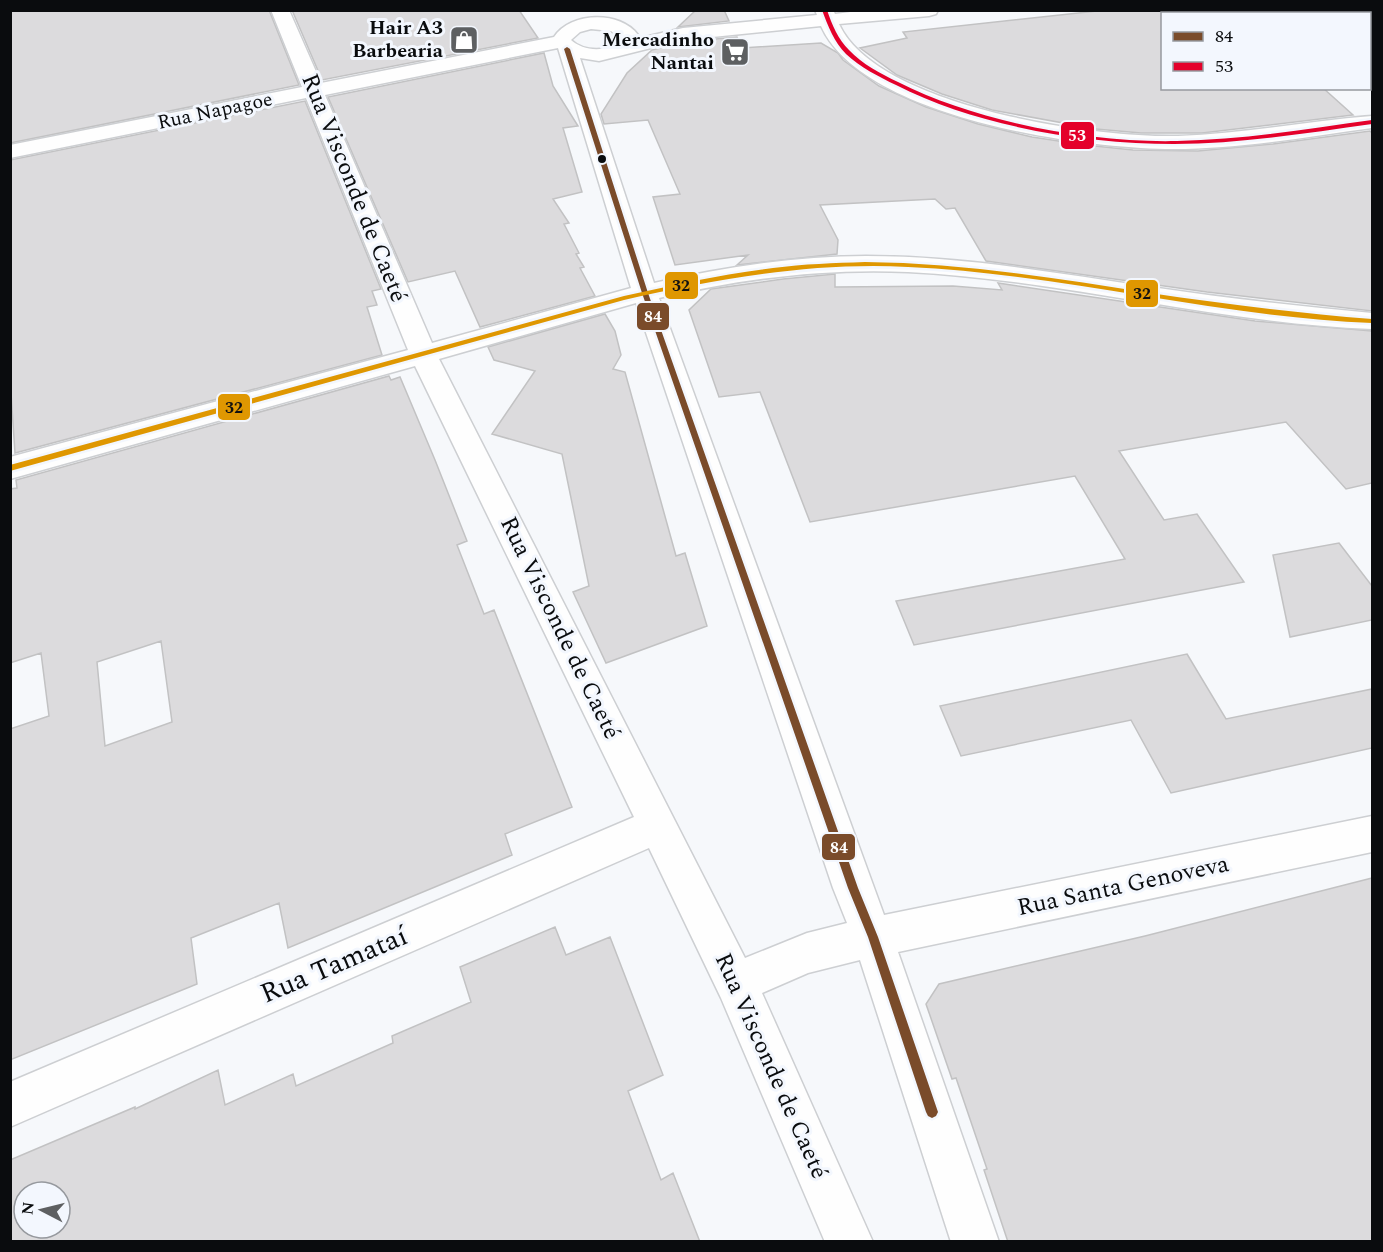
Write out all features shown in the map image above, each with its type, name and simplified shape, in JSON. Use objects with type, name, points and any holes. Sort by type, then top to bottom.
[{"type":"street","name":"Rua Visconde de Caeté","points":[[280,10],[423,354],[736,983],[849,1242]]},
{"type":"street","points":[[563,35],[589,55],[683,34],[826,16],[930,10]]},
{"type":"street","points":[[826,16],[835,37],[851,55],[884,79],[946,104],[1013,123],[1075,134],[1146,142],[1213,141],[1372,122]]},
{"type":"street","points":[[563,35],[578,25],[604,20],[683,34]]},
{"type":"street","points":[[590,123],[598,80],[616,50],[627,42],[628,35],[604,20]]},
{"type":"street","name":"Rua Napagoe","points":[[10,152],[314,91],[563,35]]},
{"type":"street","points":[[563,35],[645,293],[853,888],[873,937],[975,1242]]},
{"type":"street","points":[[10,468],[645,293],[755,272],[825,265],[894,264],[1058,279],[1266,311],[1372,321]]},
{"type":"street","name":"Rua Tamataí","points":[[10,1105],[658,825]]},
{"type":"street","name":"Rua Santa Genoveva","points":[[736,983],[807,953],[873,937],[1372,834]]},
{"type":"building","points":[[10,10],[269,10],[299,85],[10,143]]},
{"type":"building","points":[[292,10],[519,10],[538,38],[322,80]]},
{"type":"building","points":[[696,10],[724,10],[729,21],[678,27]]},
{"type":"building","points":[[1106,10],[1162,10],[1161,90],[1325,90],[1353,115],[1202,133],[1141,133],[1096,129],[992,110],[942,94],[897,75],[860,48],[907,38],[903,32]]},
{"type":"building","points":[[737,37],[742,48],[821,43],[838,53],[843,60],[879,86],[926,107],[978,124],[1032,137],[1085,145],[1133,150],[1198,151],[1370,131],[1372,133],[1372,311],[1207,292],[986,261],[955,208],[946,209],[935,199],[820,205],[838,240],[837,254],[737,265],[748,255],[675,265],[653,197],[680,194],[648,120],[604,124],[601,114],[627,73],[652,50],[683,42]]},
{"type":"building","points":[[544,53],[553,86],[578,126],[563,128],[582,192],[553,199],[569,223],[564,224],[579,253],[576,254],[584,267],[580,268],[595,296],[480,327],[455,271],[408,282],[328,97]]},
{"type":"building","points":[[305,101],[381,289],[372,291],[377,305],[367,307],[382,355],[15,453],[10,378],[10,160]]},
{"type":"building","points":[[835,274],[835,287],[953,286],[1002,290],[998,283],[1255,321],[1372,331],[1372,483],[1346,489],[1286,422],[1119,451],[1164,520],[1197,514],[1244,582],[914,645],[896,601],[1125,559],[1075,476],[810,522],[760,392],[719,397],[689,310],[711,289]]},
{"type":"building","points":[[605,314],[615,331],[621,355],[613,369],[625,372],[676,556],[685,553],[707,626],[606,663],[573,592],[589,586],[562,454],[492,434],[535,371],[494,360],[488,347]]},
{"type":"building","points":[[389,376],[391,380],[400,377],[467,541],[457,545],[484,614],[494,610],[572,807],[505,834],[512,855],[288,948],[279,903],[191,938],[197,984],[10,1060],[10,729],[49,716],[41,653],[10,663],[10,489],[17,488],[16,480]],"holes":[[[161,641],[172,722],[105,746],[97,662]]]},
{"type":"building","points":[[1339,543],[1372,586],[1372,620],[1290,637],[1273,555]]},
{"type":"building","points":[[1187,654],[1226,719],[1372,689],[1372,748],[1171,793],[1131,720],[961,756],[940,706]]},
{"type":"building","points":[[1372,878],[1372,1242],[1008,1242],[984,1170],[987,1169],[956,1078],[952,1079],[926,1004],[939,984],[1145,936]]},
{"type":"building","points":[[555,927],[566,955],[610,937],[663,1075],[628,1091],[661,1180],[673,1173],[700,1242],[10,1242],[10,1160],[135,1107],[135,1109],[218,1070],[225,1105],[293,1074],[296,1086],[393,1043],[392,1036],[471,1002],[460,967]]},
{"type":"transit line","name":"53","points":[[824,10],[842,46],[852,56],[881,76],[952,107],[1033,128],[1073,135],[1174,143],[1259,137],[1372,122]]},
{"type":"transit line","name":"84","points":[[567,49],[645,293],[853,888],[873,937],[932,1112]]},
{"type":"transit line","name":"32","points":[[10,468],[624,298],[723,277],[774,270],[865,264],[947,267],[1029,276],[1233,307],[1372,321]]},
{"type":"place","name":"Hair A3 Barbearia","points":[[464,40]]},
{"type":"place","name":"Mercadinho Nantai","points":[[735,52]]}]
